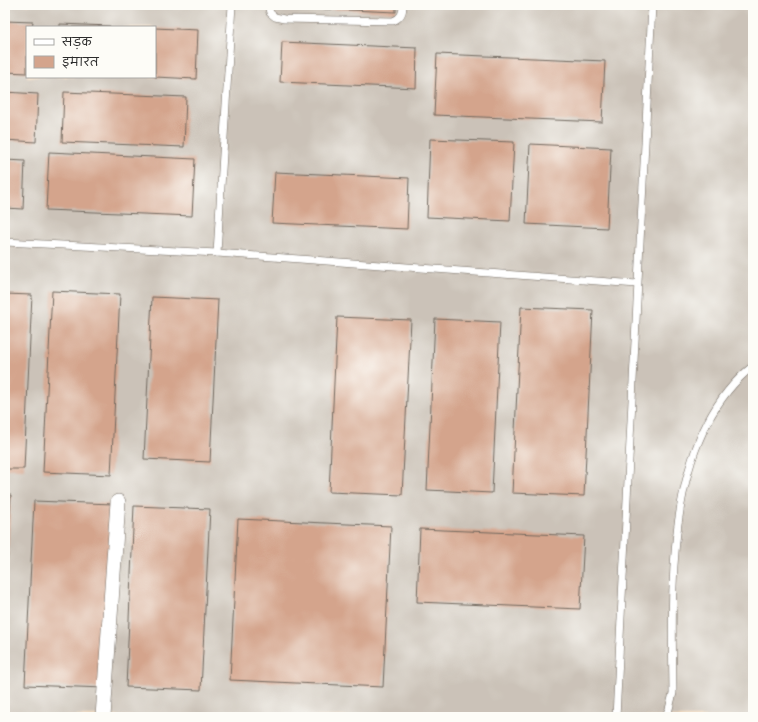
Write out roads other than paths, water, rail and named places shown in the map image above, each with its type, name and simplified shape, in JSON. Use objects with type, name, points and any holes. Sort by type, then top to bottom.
[{"type":"street","points":[[103,717],[118,502]]},
{"type":"lane","points":[[217,253],[232,5]]},
{"type":"lane","points":[[268,5],[270,13],[276,17],[284,19],[393,21],[398,19],[404,12],[403,5]]},
{"type":"lane","points":[[616,717],[652,5]]},
{"type":"lane","points":[[5,242],[217,253],[637,284]]},
{"type":"lane","points":[[664,717],[670,709],[673,693],[674,569],[683,492],[694,454],[705,427],[719,403],[741,376],[753,366]]}]
